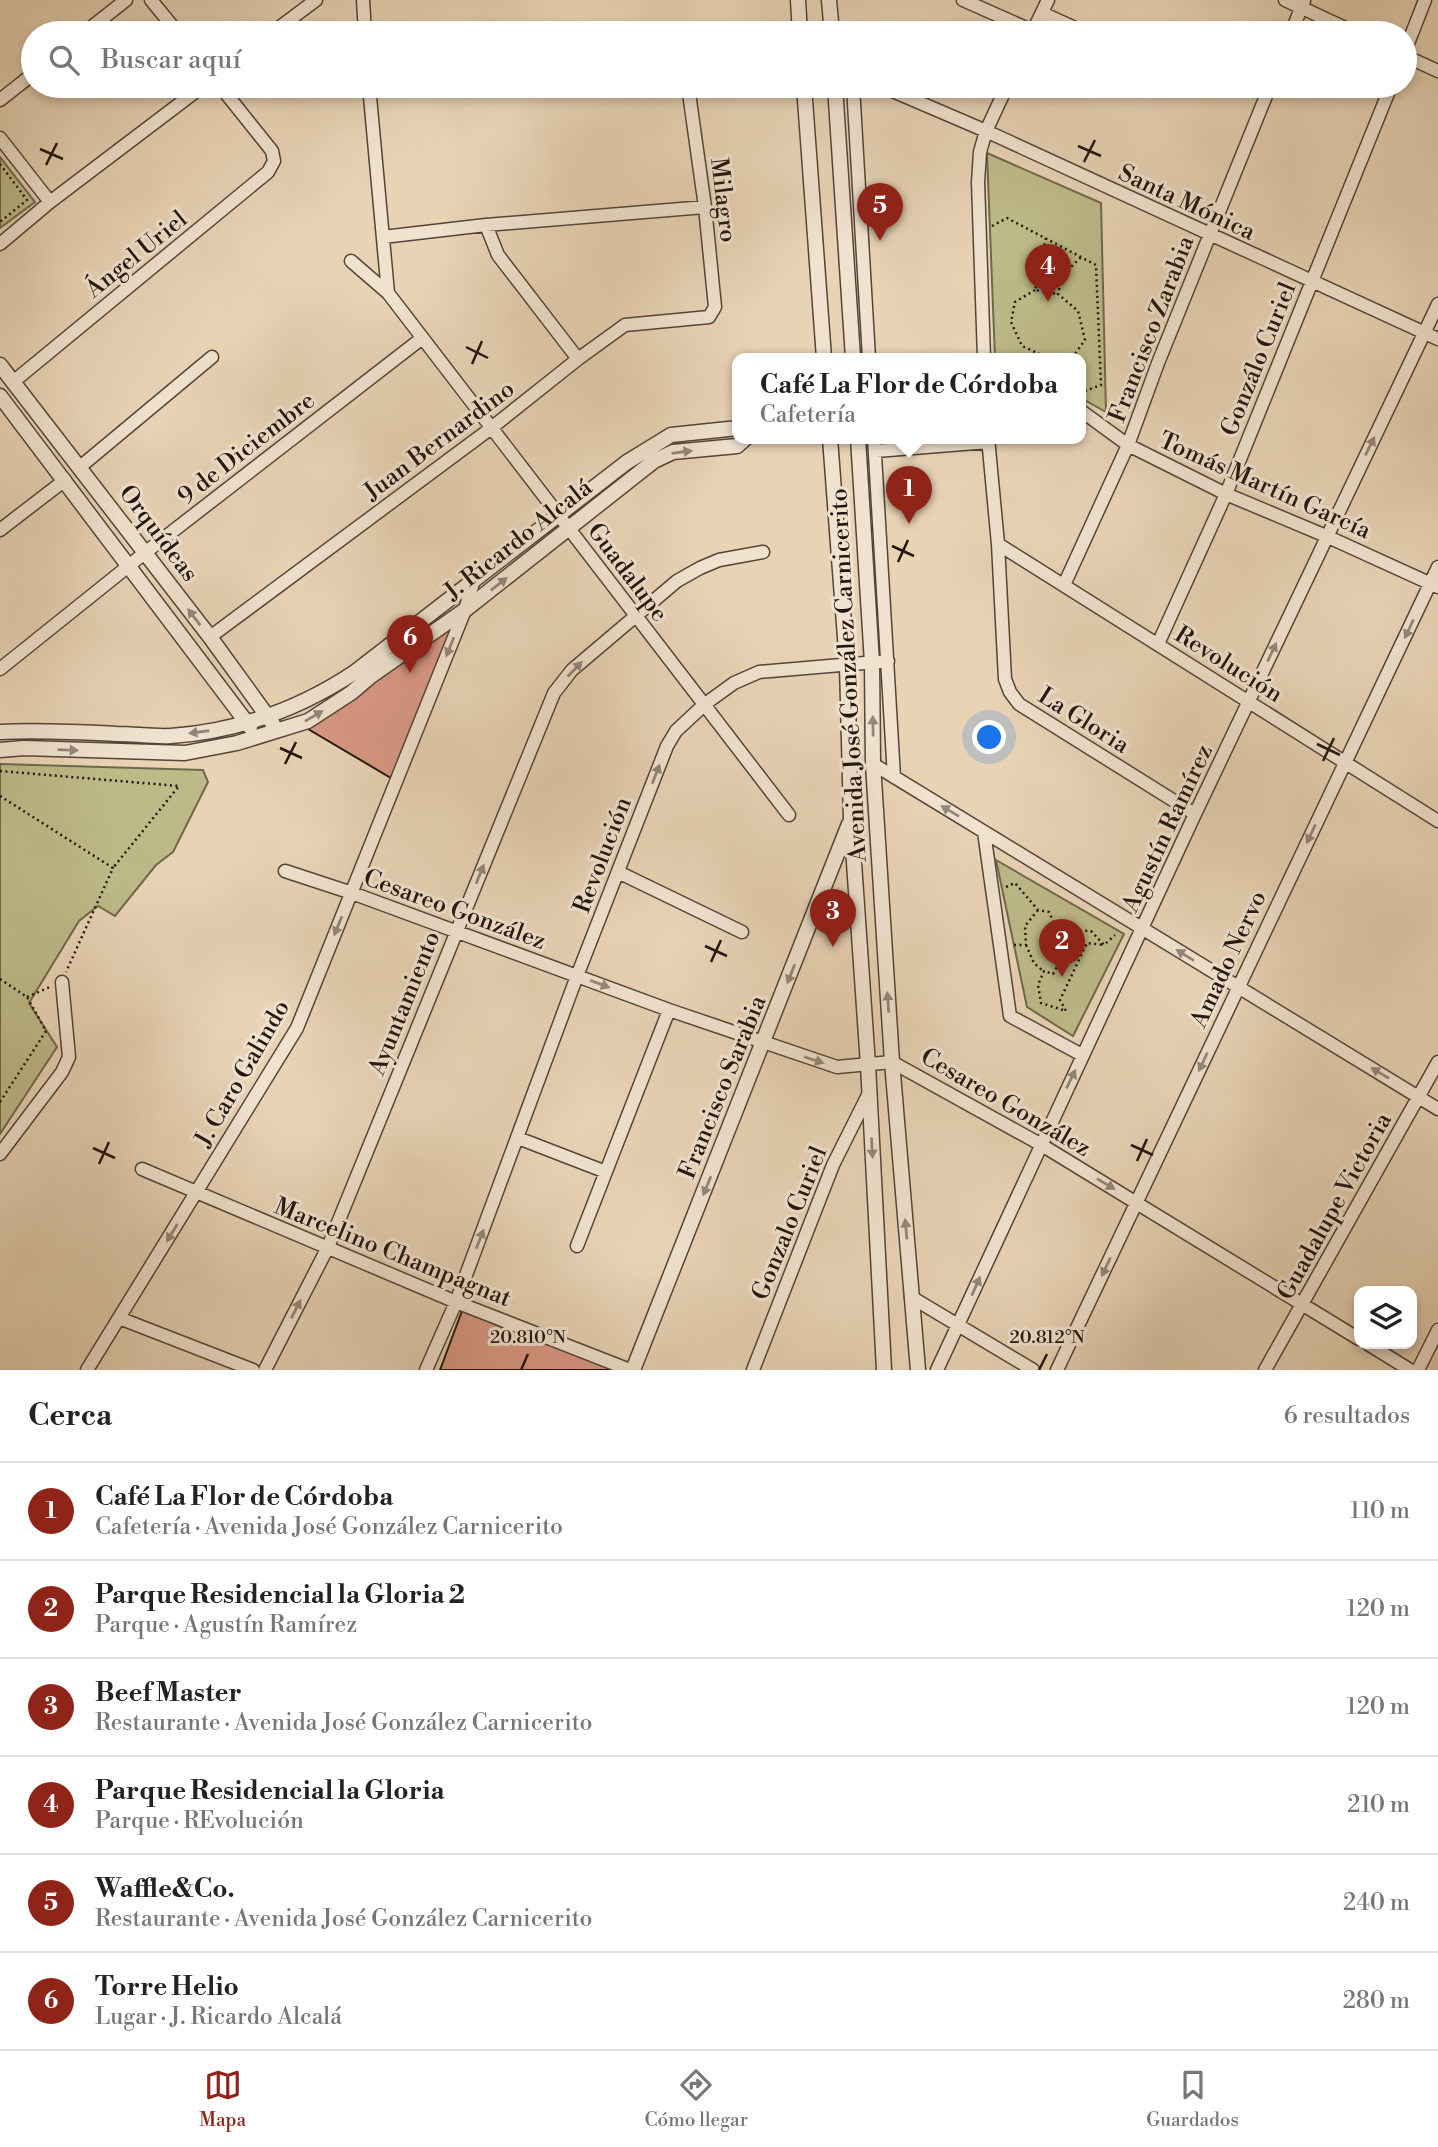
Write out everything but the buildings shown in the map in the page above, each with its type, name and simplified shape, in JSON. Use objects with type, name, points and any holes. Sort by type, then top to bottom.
[{"type":"street","points":[[99,21],[126,0]]},
{"type":"street","points":[[151,0],[168,21]]},
{"type":"street","points":[[288,21],[316,0]]},
{"type":"street","points":[[363,0],[364,21]]},
{"type":"street","points":[[798,0],[799,21]]},
{"type":"street","points":[[829,0],[831,21]]},
{"type":"street","points":[[963,0],[1009,21]]},
{"type":"street","points":[[1038,21],[1048,0]]},
{"type":"street","points":[[1285,0],[1303,4],[1334,21]]},
{"type":"street","points":[[1417,21],[1425,0]]},
{"type":"street","points":[[1296,21],[1303,4]]},
{"type":"street","points":[[1042,13],[1060,21]]},
{"type":"street","points":[[1417,60],[1438,71]]},
{"type":"street","points":[[0,100],[21,83]]},
{"type":"street","points":[[0,244],[50,202],[187,98]]},
{"type":"street","name":"Ángel Uriel","points":[[13,382],[268,172],[274,161],[272,151],[230,98]]},
{"type":"street","points":[[373,98],[388,293]]},
{"type":"street","name":"Milagro","points":[[690,98],[715,307],[709,317]]},
{"type":"street","points":[[805,98],[824,353]]},
{"type":"street","points":[[836,98],[853,353]]},
{"type":"street","points":[[854,98],[869,353]]},
{"type":"street","name":"Santa Mónica","points":[[909,98],[1438,340]]},
{"type":"street","points":[[984,353],[978,183],[986,131],[1001,98]]},
{"type":"street","name":"Francisco Zarabia","points":[[1064,584],[1128,445],[1158,363],[1265,98]]},
{"type":"street","name":"Gonzálo Curiel","points":[[1158,645],[1226,494],[1386,98]]},
{"type":"street","points":[[0,138],[50,202]]},
{"type":"street","points":[[383,237],[486,225],[705,207]]},
{"type":"street","points":[[486,225],[498,255],[578,359]]},
{"type":"street","name":"Guadalupe","points":[[351,261],[388,293],[789,816]]},
{"type":"street","name":"Agustín Ramírez","points":[[937,1370],[1195,814],[1438,304]]},
{"type":"street","name":"Juan Bernardino","points":[[210,637],[625,325],[709,317]]},
{"type":"street","name":"9 de Diciembre","points":[[0,669],[421,339]]},
{"type":"street","points":[[80,467],[212,357]]},
{"type":"street","name":"Orquídeas","points":[[0,365],[210,637],[269,716],[276,732]]},
{"type":"street","name":"Orquídeas","points":[[0,396],[247,723],[255,738]]},
{"type":"street","name":"Tomás Martín García","points":[[1086,414],[1128,445],[1226,494],[1434,585]]},
{"type":"street","name":"J. Ricardo Alcalá","points":[[0,732],[33,730],[169,736],[247,723],[269,716],[321,694],[355,672],[627,462],[671,435],[732,429]]},
{"type":"street","name":"J. Ricardo Alcalá","points":[[0,750],[24,748],[185,753],[255,738],[317,716],[465,610],[654,461],[673,452],[740,444]]},
{"type":"street","name":"Avenida José González Carnicerito","points":[[830,444],[847,664],[851,819],[868,1065],[884,1370]]},
{"type":"street","name":"Avenida José González Carnicerito","points":[[858,444],[872,663],[873,764],[892,1062],[918,1370]]},
{"type":"street","points":[[894,777],[875,445],[898,444]]},
{"type":"street","points":[[988,444],[998,544]]},
{"type":"street","points":[[0,530],[65,480]]},
{"type":"street","name":"Revolución","points":[[998,544],[1438,821]]},
{"type":"street","name":"La Gloria","points":[[998,544],[1004,679],[1010,692],[1019,704],[1195,814]]},
{"type":"street","name":"Ayuntamiento","points":[[265,1370],[328,1247],[554,693],[572,670],[677,581],[700,568],[743,554],[763,552]]},
{"type":"street","name":"Amado Nervo","points":[[1057,1370],[1345,762],[1434,585],[1438,567]]},
{"type":"street","name":"J. Caro Galindo","points":[[87,1370],[297,1028],[465,610],[473,583]]},
{"type":"street","name":"Revolución","points":[[426,1370],[456,1302],[577,976],[667,746],[676,731],[734,682],[759,672],[888,661]]},
{"type":"street","points":[[873,764],[1438,1109]]},
{"type":"street","name":"Francisco Sarabia","points":[[632,1370],[764,1044],[851,819]]},
{"type":"street","points":[[984,832],[1010,1016],[1083,1055]]},
{"type":"street","name":"Cesareo González","points":[[285,871],[764,1044],[837,1067],[892,1062],[1040,1144],[1354,1336]]},
{"type":"street","points":[[618,872],[742,932]]},
{"type":"street","points":[[0,1154],[62,1072],[69,1057],[62,982]]},
{"type":"street","points":[[577,1246],[669,1010]]},
{"type":"street","name":"Guadalupe Victoria","points":[[1265,1370],[1438,1062]]},
{"type":"street","name":"Gonzalo Curiel","points":[[753,1370],[834,1166],[869,1093]]},
{"type":"street","points":[[518,1138],[606,1172]]},
{"type":"street","name":"Marcelino Champagnat","points":[[142,1170],[456,1302],[632,1370]]},
{"type":"street","points":[[911,1297],[1033,1370]]},
{"type":"street","points":[[119,1318],[253,1370]]},
{"type":"street","points":[[1418,1370],[1438,1330]]},
{"type":"street","points":[[1376,1349],[1410,1370]]},
{"type":"path","points":[[0,164],[27,200],[0,222]]},
{"type":"path","points":[[990,227],[1007,218],[1096,265],[1101,385],[1086,391]]},
{"type":"path","points":[[1035,290],[1046,238]]},
{"type":"path","points":[[1058,294],[1062,275],[1081,257]]},
{"type":"path","points":[[1037,353],[1022,346],[1011,322],[1015,302],[1035,290],[1058,294],[1078,311],[1085,340],[1076,353]]},
{"type":"path","points":[[0,771],[179,786],[113,868],[62,982],[27,997]]},
{"type":"path","points":[[0,796],[113,868]]},
{"type":"path","points":[[1002,889],[1015,883],[1038,910],[1049,912],[1057,930],[1060,961],[1053,974],[1034,963],[1026,944],[1026,926],[1038,910]]},
{"type":"path","points":[[1057,930],[1091,931],[1104,945]]},
{"type":"path","points":[[1012,934],[1014,946],[1026,944]]},
{"type":"path","points":[[1044,971],[1038,985],[1041,1003],[1066,1011],[1060,1000],[1087,943],[1104,945],[1115,935]]},
{"type":"path","points":[[0,979],[27,997],[46,1031],[0,1102]]},
{"type":"shaded area","points":[[987,153],[1101,203],[1106,412],[1086,401],[1086,353],[995,353]]},
{"type":"shaded area","points":[[0,157],[35,202],[0,228]]},
{"type":"shaded area","points":[[0,764],[203,770],[208,782],[173,852],[156,865],[115,916],[98,906],[79,921],[29,1003],[57,1047],[0,1134]]},
{"type":"shaded area","points":[[996,860],[1124,934],[1073,1036],[1027,1007]]},
{"type":"place","name":"Waffle&Co.","points":[[880,241]]},
{"type":"place","name":"Parque Residencial la Gloria","points":[[1048,302]]},
{"type":"place","name":"Café La Flor de Córdoba","points":[[909,524]]},
{"type":"place","name":"Torre Helio","points":[[410,673]]},
{"type":"place","name":"Beef Master","points":[[833,947]]},
{"type":"place","name":"Parque Residencial la Gloria 2","points":[[1062,977]]}]
